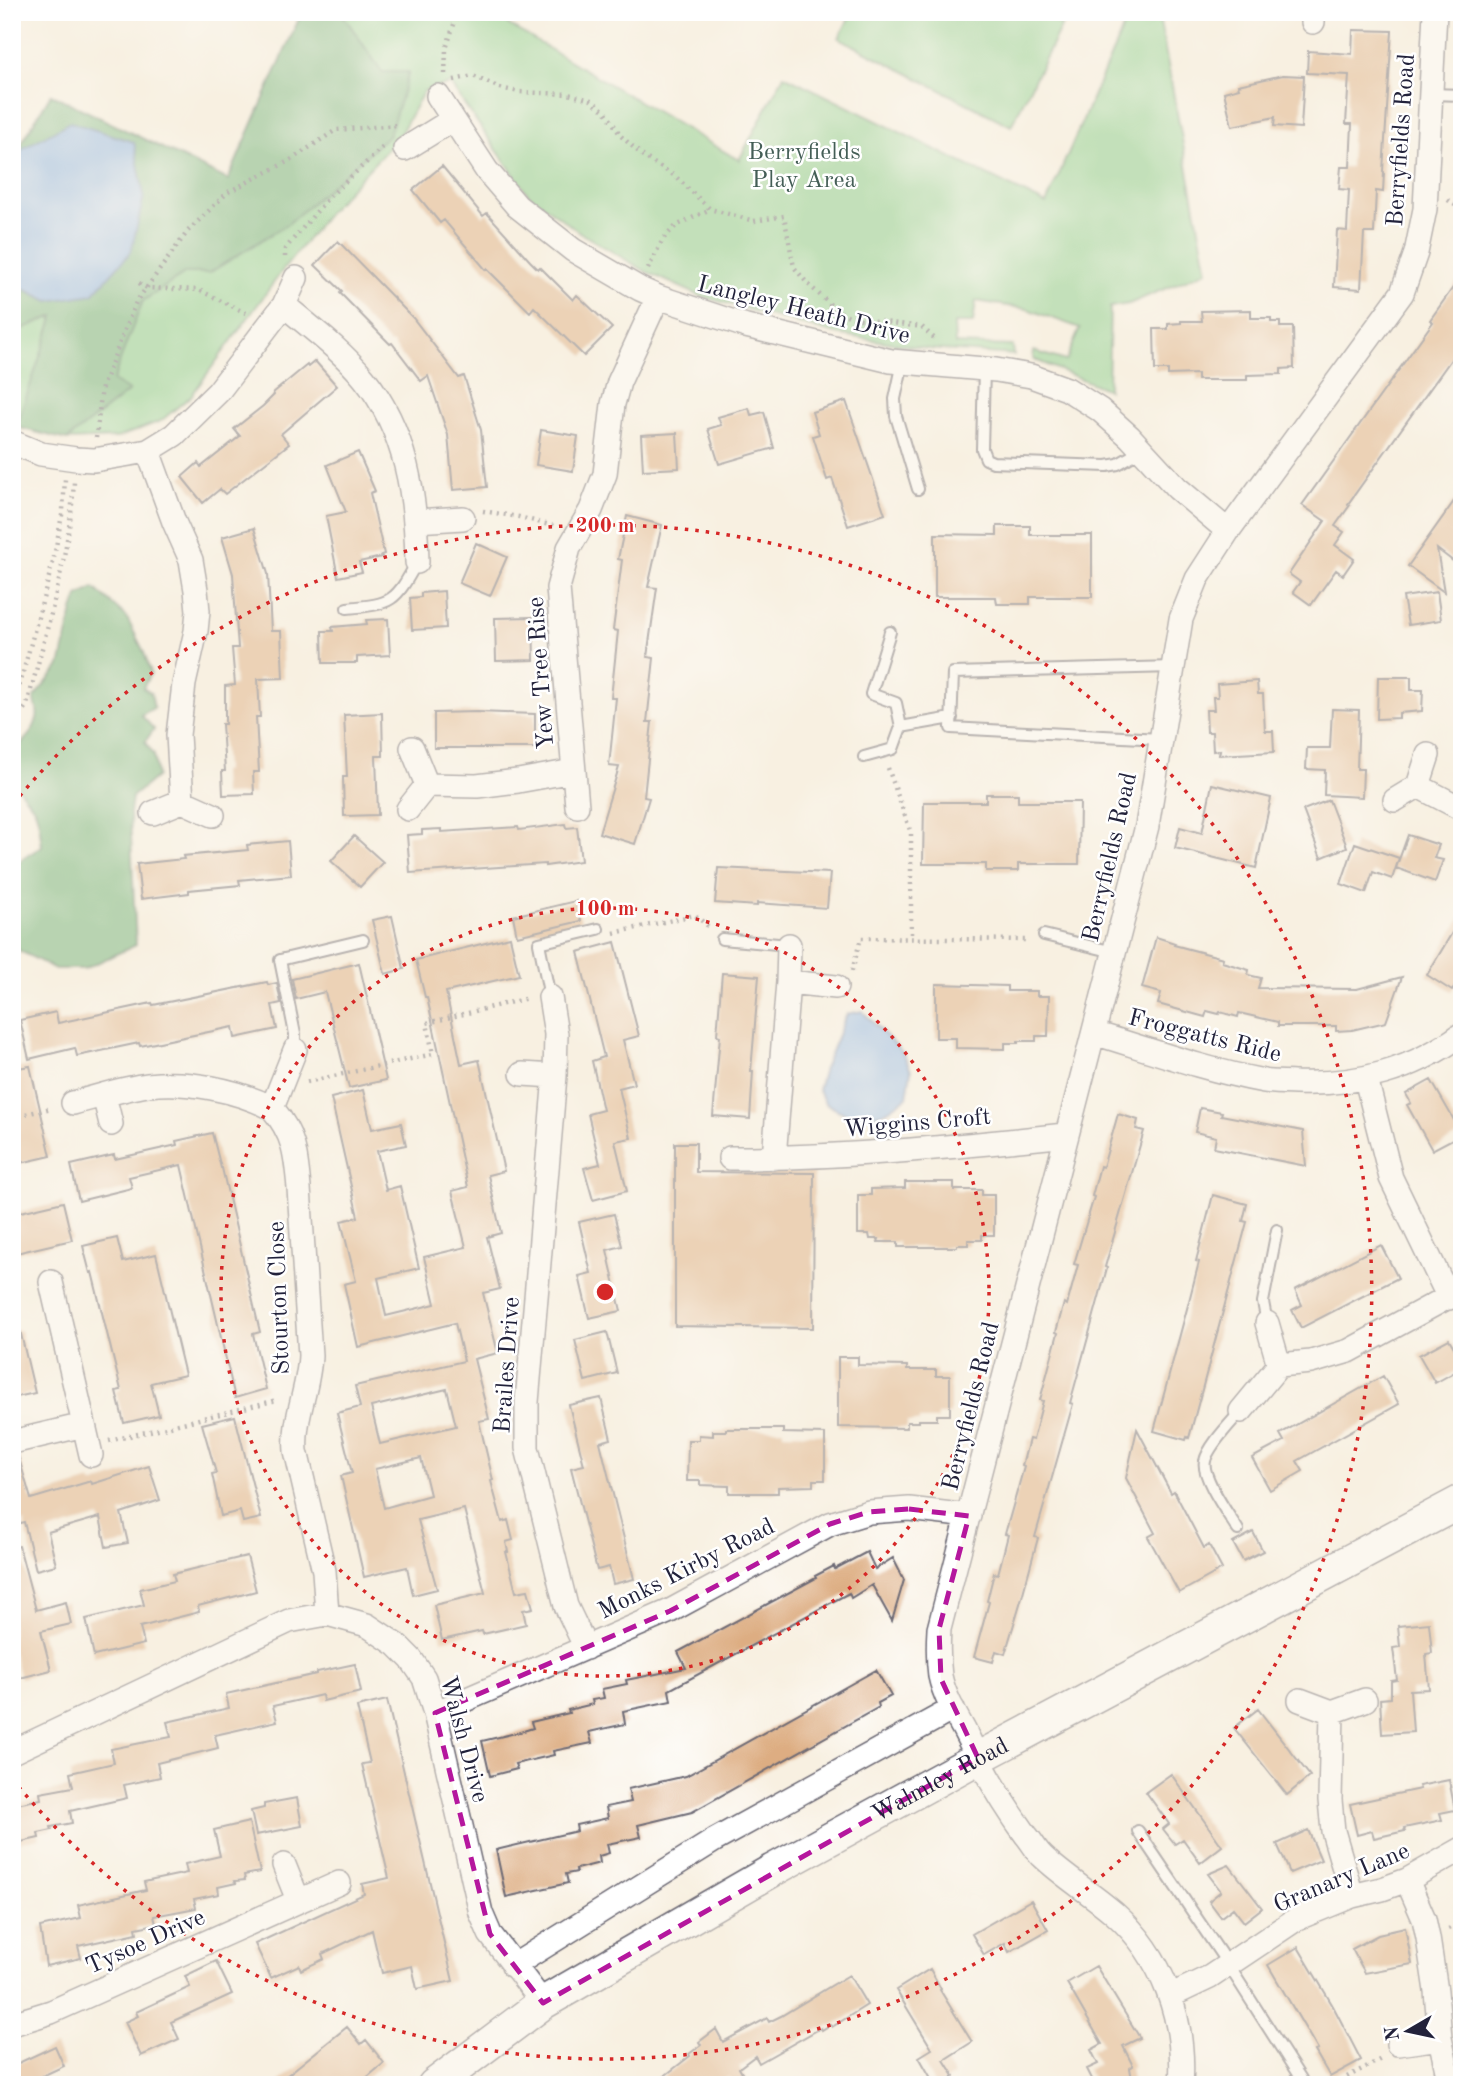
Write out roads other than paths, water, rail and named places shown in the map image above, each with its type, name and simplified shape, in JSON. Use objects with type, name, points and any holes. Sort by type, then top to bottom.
[{"type":"main road","name":"Walmley Road","points":[[434,2085],[542,2003],[774,1870],[978,1758],[1462,1501]]},
{"type":"street","name":"Berryfields Road","points":[[1181,2085],[1178,2022],[1158,1967],[1136,1934],[1115,1913],[1042,1856],[1006,1808],[953,1709],[941,1679],[938,1657],[939,1629],[1147,826],[1181,619],[1197,579],[1228,531],[1402,293],[1416,253],[1424,209],[1435,12]]},
{"type":"street","name":"Langley Heath Drive","points":[[438,96],[487,171],[517,206],[573,250],[649,293],[746,326],[902,362],[1031,376],[1067,389],[1100,410],[1177,488],[1228,531]]},
{"type":"street","points":[[405,149],[452,120]]},
{"type":"street","points":[[12,442],[41,454],[79,459],[148,451],[174,435],[218,392],[284,305],[296,278]]},
{"type":"street","name":"Yew Tree Rise","points":[[577,806],[558,588],[569,548],[590,510],[605,474],[612,404],[649,293]]},
{"type":"street","points":[[284,305],[348,360],[365,379],[393,426],[408,471],[416,521],[417,562]]},
{"type":"street","points":[[148,451],[191,561],[196,590],[196,631],[184,684],[178,735],[182,801]]},
{"type":"street","points":[[416,521],[463,518]]},
{"type":"street","points":[[408,809],[428,785],[412,748]]},
{"type":"street","points":[[1395,800],[1418,786],[1428,755]]},
{"type":"street","name":"Yew Tree Rise","points":[[428,785],[477,786],[573,771]]},
{"type":"street","points":[[1418,786],[1462,809]]},
{"type":"street","points":[[153,813],[182,801],[213,815]]},
{"type":"street","points":[[774,1158],[789,945]]},
{"type":"street","points":[[788,982],[836,986]]},
{"type":"street","name":"Brailes Drive","points":[[550,995],[556,1034],[555,1076],[527,1402],[527,1448],[566,1606],[586,1648]]},
{"type":"street","name":"Froggatts Ride","points":[[1094,1034],[1266,1082],[1314,1084],[1366,1079],[1405,1067],[1440,1050],[1462,1034]]},
{"type":"street","points":[[73,1103],[149,1084],[232,1092],[253,1098],[276,1098],[295,1050]]},
{"type":"street","points":[[522,1074],[555,1076]]},
{"type":"street","points":[[1241,1411],[1279,1365],[1311,1362],[1349,1351],[1455,1294],[1391,1178],[1366,1079]]},
{"type":"street","points":[[104,1095],[111,1124]]},
{"type":"street","name":"Stourton Close","points":[[276,1098],[296,1161],[310,1355],[306,1394],[296,1427],[296,1451],[324,1571],[327,1614]]},
{"type":"street","name":"Wiggins Croft","points":[[730,1158],[932,1149],[1065,1135]]},
{"type":"street","points":[[12,1442],[88,1442],[51,1282]]},
{"type":"street","points":[[1267,1323],[1279,1365]]},
{"type":"street","name":"Monks Kirby Road","points":[[435,1713],[670,1611],[830,1524],[869,1513],[909,1509],[969,1516]]},
{"type":"street","name":"Walsh Drive","points":[[12,1752],[289,1620],[327,1614],[367,1625],[383,1633],[397,1645],[424,1678],[435,1713],[481,1913],[490,1934],[542,2003]]},
{"type":"street","points":[[1300,1700],[1332,1712],[1365,1700]]},
{"type":"street","points":[[513,1965],[715,1840],[953,1709]]},
{"type":"street","points":[[1332,1712],[1329,1800],[1333,1831],[1352,1896]]},
{"type":"street","name":"Granary Lane","points":[[1170,1996],[1210,1978],[1298,1918],[1352,1896],[1408,1880],[1462,1849]]},
{"type":"street","points":[[284,1865],[298,1900]]},
{"type":"street","points":[[1408,1880],[1424,1919],[1428,1938],[1440,2038],[1450,2085]]},
{"type":"street","name":"Tysoe Drive","points":[[12,2024],[51,2012],[339,1883]]},
{"type":"street","points":[[1398,2044],[1440,2038]]},
{"type":"lane","points":[[1431,94],[1462,95]]},
{"type":"lane","points":[[902,362],[895,399],[896,416],[918,489]]},
{"type":"lane","points":[[984,369],[982,449],[986,459],[993,463],[1107,466],[1118,464],[1142,450]]},
{"type":"lane","points":[[348,608],[379,605],[391,600],[402,590],[417,562]]},
{"type":"lane","points":[[864,757],[893,749],[901,727],[895,703],[871,694],[890,632]]},
{"type":"lane","points":[[1161,738],[951,728],[953,673],[1173,667]]},
{"type":"lane","points":[[901,727],[951,718]]},
{"type":"lane","points":[[550,995],[539,943],[598,929]]},
{"type":"lane","points":[[1044,935],[1114,953]]},
{"type":"lane","points":[[722,939],[789,945]]},
{"type":"lane","points":[[295,1050],[295,1034],[280,960],[363,940]]},
{"type":"lane","points":[[1267,1323],[1263,1302],[1277,1230]]},
{"type":"lane","points":[[1238,1530],[1206,1475],[1204,1462],[1241,1411]]},
{"type":"lane","points":[[1138,1831],[1301,2079]]},
{"type":"water","points":[[70,122],[134,142],[144,196],[131,252],[93,294],[49,301],[12,283],[12,170],[22,149]]},
{"type":"water","points":[[862,1011],[903,1053],[911,1071],[907,1097],[882,1114],[852,1117],[826,1104],[818,1090],[824,1068],[847,1014]]},
{"type":"park label","name":"Berryfields Play Area","points":[[804,165]]}]
